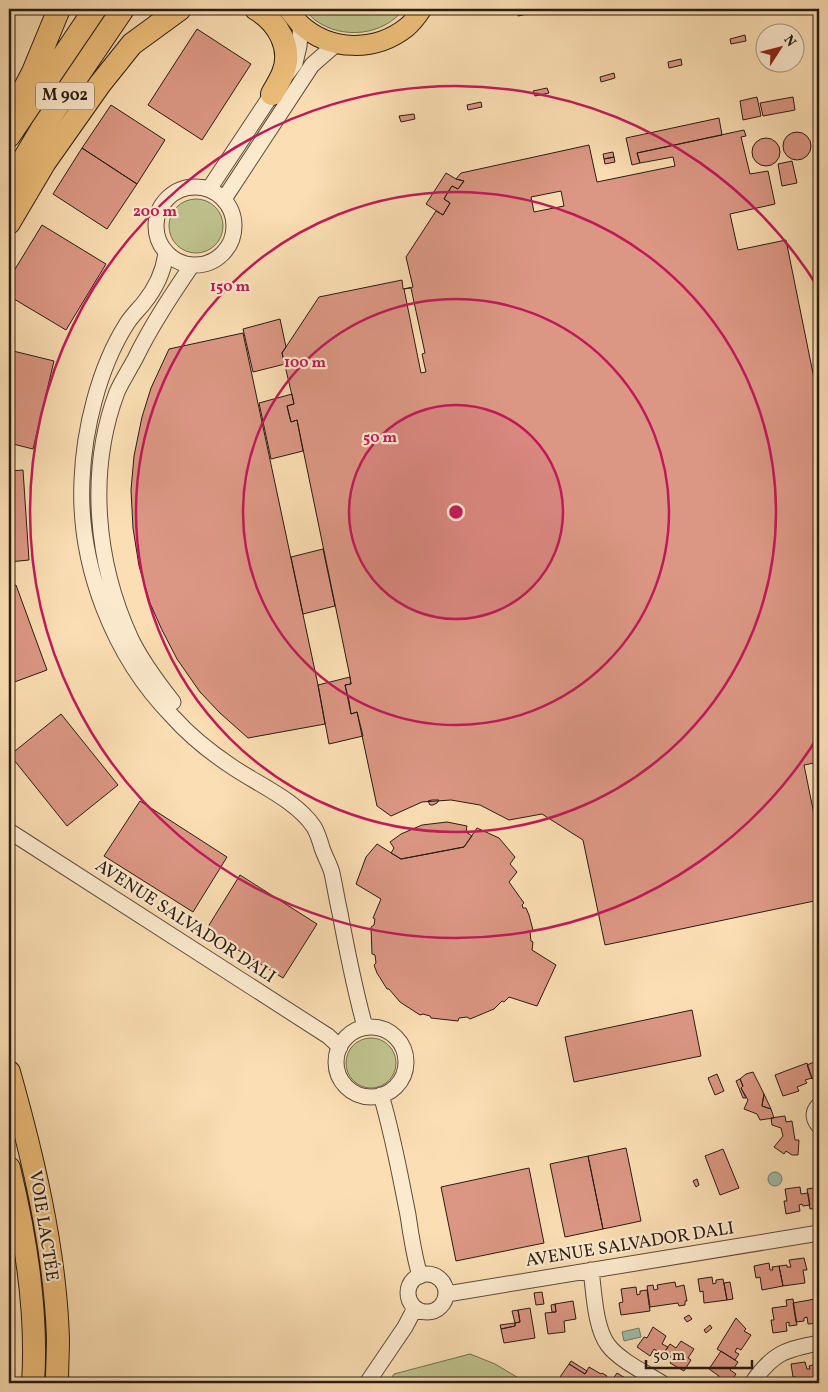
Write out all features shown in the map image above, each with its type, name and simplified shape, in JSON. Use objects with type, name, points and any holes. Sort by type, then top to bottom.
[{"type":"highway","points":[[12,132],[11,113],[33,72],[59,9]]},
{"type":"highway","name":"M 902","points":[[12,132],[95,9]]},
{"type":"highway","name":"M 902","points":[[9,184],[41,130],[124,9]]},
{"type":"highway","points":[[9,223],[45,162],[100,84],[132,44],[176,12],[195,9]]},
{"type":"highway","points":[[256,9],[266,14],[273,23],[285,47],[286,55],[283,74],[272,94]]},
{"type":"highway","name":"VOIE LACTÉE","points":[[9,1072],[41,1198],[50,1259],[58,1337],[57,1383]]},
{"type":"highway","name":"VOIE LACTÉE","points":[[9,1168],[30,1278],[34,1326],[33,1383]]},
{"type":"main road","points":[[288,9],[301,24],[317,36],[336,44],[362,46],[387,40],[408,26],[422,9]]},
{"type":"street","points":[[209,189],[272,94],[295,63],[301,24]]},
{"type":"street","points":[[224,199],[312,65],[336,44]]},
{"type":"street","points":[[188,187],[199,187],[209,189],[224,199],[229,206],[234,222],[232,239],[223,254],[208,263],[192,265],[173,258],[166,252],[160,243],[156,223],[158,213],[170,196],[178,190],[188,187]]},
{"type":"street","points":[[166,252],[161,276],[144,302],[126,324],[97,389],[85,449],[82,480],[82,537],[106,613],[118,640],[144,682],[172,716],[200,743],[232,767],[280,796],[301,813],[318,834],[331,872],[364,1027]]},
{"type":"street","points":[[107,570],[99,513],[100,473],[106,432],[117,392],[159,312],[192,265]]},
{"type":"street","points":[[85,449],[89,452],[100,473]]},
{"type":"street","points":[[82,537],[93,536],[132,640],[163,689],[183,714],[212,741],[296,797],[317,817],[325,828],[333,857],[331,872]]},
{"type":"street","name":"AVENUE SALVADOR DALI","points":[[9,831],[328,1036],[340,1046]]},
{"type":"street","points":[[364,1027],[374,1027],[392,1033],[404,1048],[406,1057],[406,1070],[401,1081],[392,1090],[371,1097],[352,1091],[340,1076],[337,1066],[340,1046],[350,1034],[364,1027]]},
{"type":"street","points":[[381,1095],[393,1139],[415,1259],[420,1276]]},
{"type":"street","points":[[819,1105],[814,1113],[814,1118],[819,1126]]},
{"type":"street","name":"AVENUE SALVADOR DALI","points":[[447,1294],[819,1232]]},
{"type":"street","points":[[590,1270],[602,1333],[608,1346],[622,1358],[662,1383]]},
{"type":"street","points":[[431,1274],[439,1278],[444,1284],[447,1294],[444,1304],[436,1311],[424,1312],[415,1308],[409,1299],[408,1289],[420,1276],[431,1274]]},
{"type":"street","points":[[367,1383],[405,1327],[415,1308]]},
{"type":"street","points":[[752,1383],[765,1365],[778,1354],[792,1348],[819,1343]]},
{"type":"green space","points":[[304,9],[404,9],[385,25],[374,30],[349,32],[337,31],[326,26],[315,20]]},
{"type":"green space","points":[[196,199],[206,201],[215,207],[221,216],[223,226],[221,236],[215,245],[206,251],[196,253],[186,251],[177,245],[171,236],[169,226],[171,216],[177,207],[186,201]]},
{"type":"green space","points":[[366,1038],[376,1038],[389,1045],[396,1058],[396,1068],[389,1081],[376,1088],[366,1088],[357,1084],[350,1077],[346,1068],[346,1058],[350,1049],[357,1042]]},
{"type":"green space","points":[[470,1354],[495,1364],[527,1383],[388,1383],[394,1374]]},
{"type":"shaded area","points":[[772,1172],[778,1172],[782,1179],[778,1186],[772,1186],[768,1182],[768,1176]]},
{"type":"shaded area","points":[[639,1328],[641,1337],[624,1341],[622,1332]]},
{"type":"building","points":[[532,9],[532,13],[518,16],[517,10]]},
{"type":"building","points":[[197,29],[251,64],[202,140],[148,105]]},
{"type":"building","points":[[745,35],[746,41],[731,44],[730,39]]},
{"type":"building","points":[[681,59],[682,65],[669,68],[668,62]]},
{"type":"building","points":[[614,73],[615,78],[601,82],[600,77]]},
{"type":"building","points":[[547,88],[549,93],[535,96],[533,91]]},
{"type":"building","points":[[757,97],[761,116],[743,120],[740,101]]},
{"type":"building","points":[[793,97],[795,110],[763,116],[760,103]]},
{"type":"building","points":[[481,102],[482,107],[468,110],[467,105]]},
{"type":"building","points":[[111,105],[165,140],[137,184],[82,148]]},
{"type":"building","points":[[414,114],[415,119],[401,122],[399,116]]},
{"type":"building","points":[[719,118],[722,135],[637,153],[640,163],[632,165],[626,138]]},
{"type":"building","points":[[744,130],[746,136],[741,137],[750,174],[768,171],[775,204],[730,214],[738,250],[786,240],[819,403],[819,762],[804,765],[819,839],[819,900],[605,945],[583,840],[542,814],[509,820],[480,805],[451,800],[422,802],[391,816],[377,806],[357,712],[351,714],[345,685],[351,684],[350,677],[297,420],[291,422],[287,406],[294,404],[282,353],[319,297],[402,280],[403,289],[413,287],[406,257],[436,211],[443,215],[450,203],[444,199],[448,192],[452,186],[458,189],[464,181],[456,179],[461,173],[589,145],[597,182],[675,166],[673,157],[640,163],[637,153]],"holes":[[[561,191],[564,206],[534,212],[531,197]],[[411,288],[425,353],[422,354],[426,372],[421,373],[404,289]]]},
{"type":"building","points":[[797,132],[807,136],[811,146],[807,156],[797,160],[787,156],[783,146],[787,136]]},
{"type":"building","points":[[766,138],[776,142],[780,152],[776,162],[766,166],[756,162],[752,152],[756,142]]},
{"type":"building","points":[[82,148],[137,184],[107,229],[53,194]]},
{"type":"building","points":[[613,152],[614,157],[604,159],[603,154]]},
{"type":"building","points":[[614,157],[615,162],[605,164],[604,159]]},
{"type":"building","points":[[792,161],[797,183],[782,186],[778,164]]},
{"type":"building","points":[[446,173],[464,181],[458,189],[452,186],[448,192],[444,199],[450,203],[443,215],[426,204]]},
{"type":"building","points":[[42,225],[106,264],[66,330],[9,296],[9,279]]},
{"type":"building","points":[[280,319],[286,347],[282,353],[285,364],[253,372],[243,329]]},
{"type":"building","points":[[243,333],[325,724],[248,738],[200,692],[177,659],[162,630],[150,603],[139,566],[133,528],[131,490],[134,456],[142,417],[151,388],[169,349]]},
{"type":"building","points":[[9,350],[54,361],[33,449],[9,443]]},
{"type":"building","points":[[292,394],[294,404],[287,406],[291,422],[297,420],[303,451],[271,459],[259,403]]},
{"type":"building","points":[[23,470],[29,560],[9,562],[9,471]]},
{"type":"building","points":[[323,549],[335,606],[303,614],[291,557]]},
{"type":"building","points":[[16,585],[47,670],[9,684],[9,588]]},
{"type":"building","points":[[350,677],[351,684],[345,685],[351,714],[357,712],[363,736],[329,744],[318,685]]},
{"type":"building","points":[[61,714],[118,785],[67,826],[10,755]]},
{"type":"building","points":[[439,800],[437,803],[430,805],[428,801]]},
{"type":"building","points":[[140,801],[227,857],[193,912],[104,856]]},
{"type":"building","points":[[447,822],[467,826],[466,832],[472,836],[464,847],[401,859],[391,853],[394,848],[390,842],[401,834],[422,825]]},
{"type":"building","points":[[477,828],[499,838],[515,857],[510,864],[517,872],[509,882],[524,903],[522,905],[523,908],[526,908],[529,915],[533,930],[530,932],[531,941],[533,942],[532,950],[556,965],[537,1006],[509,997],[494,1009],[470,1019],[467,1017],[459,1018],[458,1021],[420,1015],[400,1002],[387,989],[377,973],[374,965],[376,963],[375,955],[372,954],[371,927],[374,925],[375,919],[373,918],[381,899],[356,884],[366,857],[377,844],[401,859],[464,847]]},
{"type":"building","points":[[240,875],[317,924],[283,978],[206,930]]},
{"type":"building","points":[[692,1010],[701,1056],[574,1082],[565,1037]]},
{"type":"building","points":[[819,1060],[819,1076],[812,1079],[807,1065]]},
{"type":"building","points":[[807,1063],[812,1078],[805,1080],[807,1083],[797,1087],[799,1091],[783,1096],[775,1075]]},
{"type":"building","points":[[753,1072],[764,1094],[762,1106],[771,1109],[774,1118],[760,1120],[757,1114],[744,1109],[748,1100],[741,1088],[743,1086],[740,1079],[746,1074]]},
{"type":"building","points":[[717,1074],[724,1091],[715,1095],[708,1078]]},
{"type":"building","points":[[740,1079],[743,1086],[741,1088],[746,1098],[743,1098],[736,1081]]},
{"type":"building","points":[[764,1094],[771,1109],[762,1106]]},
{"type":"building","points":[[785,1116],[786,1122],[792,1121],[795,1140],[799,1140],[798,1155],[792,1155],[786,1151],[784,1154],[774,1147],[783,1136],[781,1128],[772,1125],[771,1118]]},
{"type":"building","points":[[626,1148],[641,1221],[603,1229],[588,1156]]},
{"type":"building","points":[[723,1149],[739,1188],[720,1195],[705,1156]]},
{"type":"building","points":[[588,1156],[603,1229],[565,1237],[550,1164]]},
{"type":"building","points":[[529,1168],[544,1243],[456,1261],[441,1187]]},
{"type":"building","points":[[697,1179],[699,1185],[696,1187],[693,1181]]},
{"type":"building","points":[[800,1187],[801,1194],[808,1193],[810,1205],[799,1205],[800,1211],[786,1214],[784,1201],[787,1201],[785,1189]]},
{"type":"building","points":[[819,1187],[819,1205],[816,1205],[816,1208],[810,1209],[807,1189]]},
{"type":"building","points":[[804,1258],[807,1270],[803,1270],[805,1283],[783,1286],[779,1266],[787,1265],[787,1267],[791,1267],[789,1260]]},
{"type":"building","points":[[769,1263],[770,1270],[773,1270],[772,1267],[779,1266],[783,1286],[762,1290],[760,1277],[756,1278],[754,1266]]},
{"type":"building","points":[[712,1277],[713,1284],[716,1283],[716,1280],[723,1279],[727,1300],[704,1303],[703,1291],[700,1292],[698,1279]]},
{"type":"building","points":[[675,1282],[676,1287],[684,1285],[687,1301],[685,1301],[685,1305],[679,1306],[678,1303],[650,1307],[647,1286],[653,1285],[654,1290],[658,1289],[657,1285]]},
{"type":"building","points":[[730,1282],[733,1299],[727,1300],[724,1283]]},
{"type":"building","points":[[636,1287],[637,1295],[640,1294],[640,1291],[647,1290],[650,1311],[621,1315],[619,1303],[623,1302],[621,1289]]},
{"type":"building","points":[[542,1292],[544,1304],[536,1305],[534,1293]]},
{"type":"building","points":[[793,1299],[797,1325],[789,1326],[789,1322],[786,1323],[787,1331],[773,1333],[771,1320],[774,1320],[772,1308],[787,1306],[786,1300]]},
{"type":"building","points":[[815,1299],[817,1310],[819,1310],[819,1323],[808,1324],[807,1317],[804,1318],[804,1321],[796,1322],[793,1303]]},
{"type":"building","points":[[573,1301],[576,1319],[564,1321],[565,1332],[548,1334],[545,1313],[556,1312],[555,1304]]},
{"type":"building","points":[[555,1304],[556,1312],[552,1312],[551,1305]]},
{"type":"building","points":[[530,1308],[535,1338],[504,1343],[501,1329],[515,1326],[515,1323],[520,1322],[518,1310]]},
{"type":"building","points":[[518,1310],[520,1322],[515,1323],[512,1311]]},
{"type":"building","points":[[689,1315],[692,1319],[687,1322],[684,1318]]},
{"type":"building","points":[[736,1318],[746,1329],[744,1331],[751,1335],[741,1350],[737,1348],[735,1352],[739,1354],[735,1360],[717,1349]]},
{"type":"building","points":[[515,1323],[515,1326],[501,1329],[500,1325]]},
{"type":"building","points":[[710,1325],[712,1328],[706,1333],[704,1330]]},
{"type":"building","points":[[653,1327],[666,1336],[662,1344],[668,1347],[661,1357],[655,1353],[657,1351],[654,1349],[650,1356],[637,1347],[644,1337],[647,1338]]},
{"type":"building","points":[[681,1341],[694,1349],[688,1358],[691,1360],[684,1371],[670,1363],[674,1357],[671,1355],[670,1358],[663,1354],[670,1344],[676,1348]]},
{"type":"building","points":[[721,1351],[738,1362],[730,1370],[736,1374],[730,1383],[723,1383],[717,1380],[719,1376],[709,1369]]},
{"type":"building","points":[[571,1361],[587,1371],[585,1374],[569,1364]]},
{"type":"building","points":[[805,1362],[807,1369],[810,1369],[809,1366],[817,1364],[819,1377],[812,1378],[813,1383],[797,1383],[796,1377],[793,1377],[791,1364]]},
{"type":"building","points":[[569,1364],[585,1374],[589,1367],[607,1376],[602,1383],[570,1383],[560,1377]]},
{"type":"building","points":[[617,1373],[625,1378],[622,1382],[624,1383],[610,1383]]},
{"type":"building","points":[[560,1377],[570,1383],[558,1380]]},
{"type":"building","points":[[625,1378],[632,1383],[622,1382]]}]
